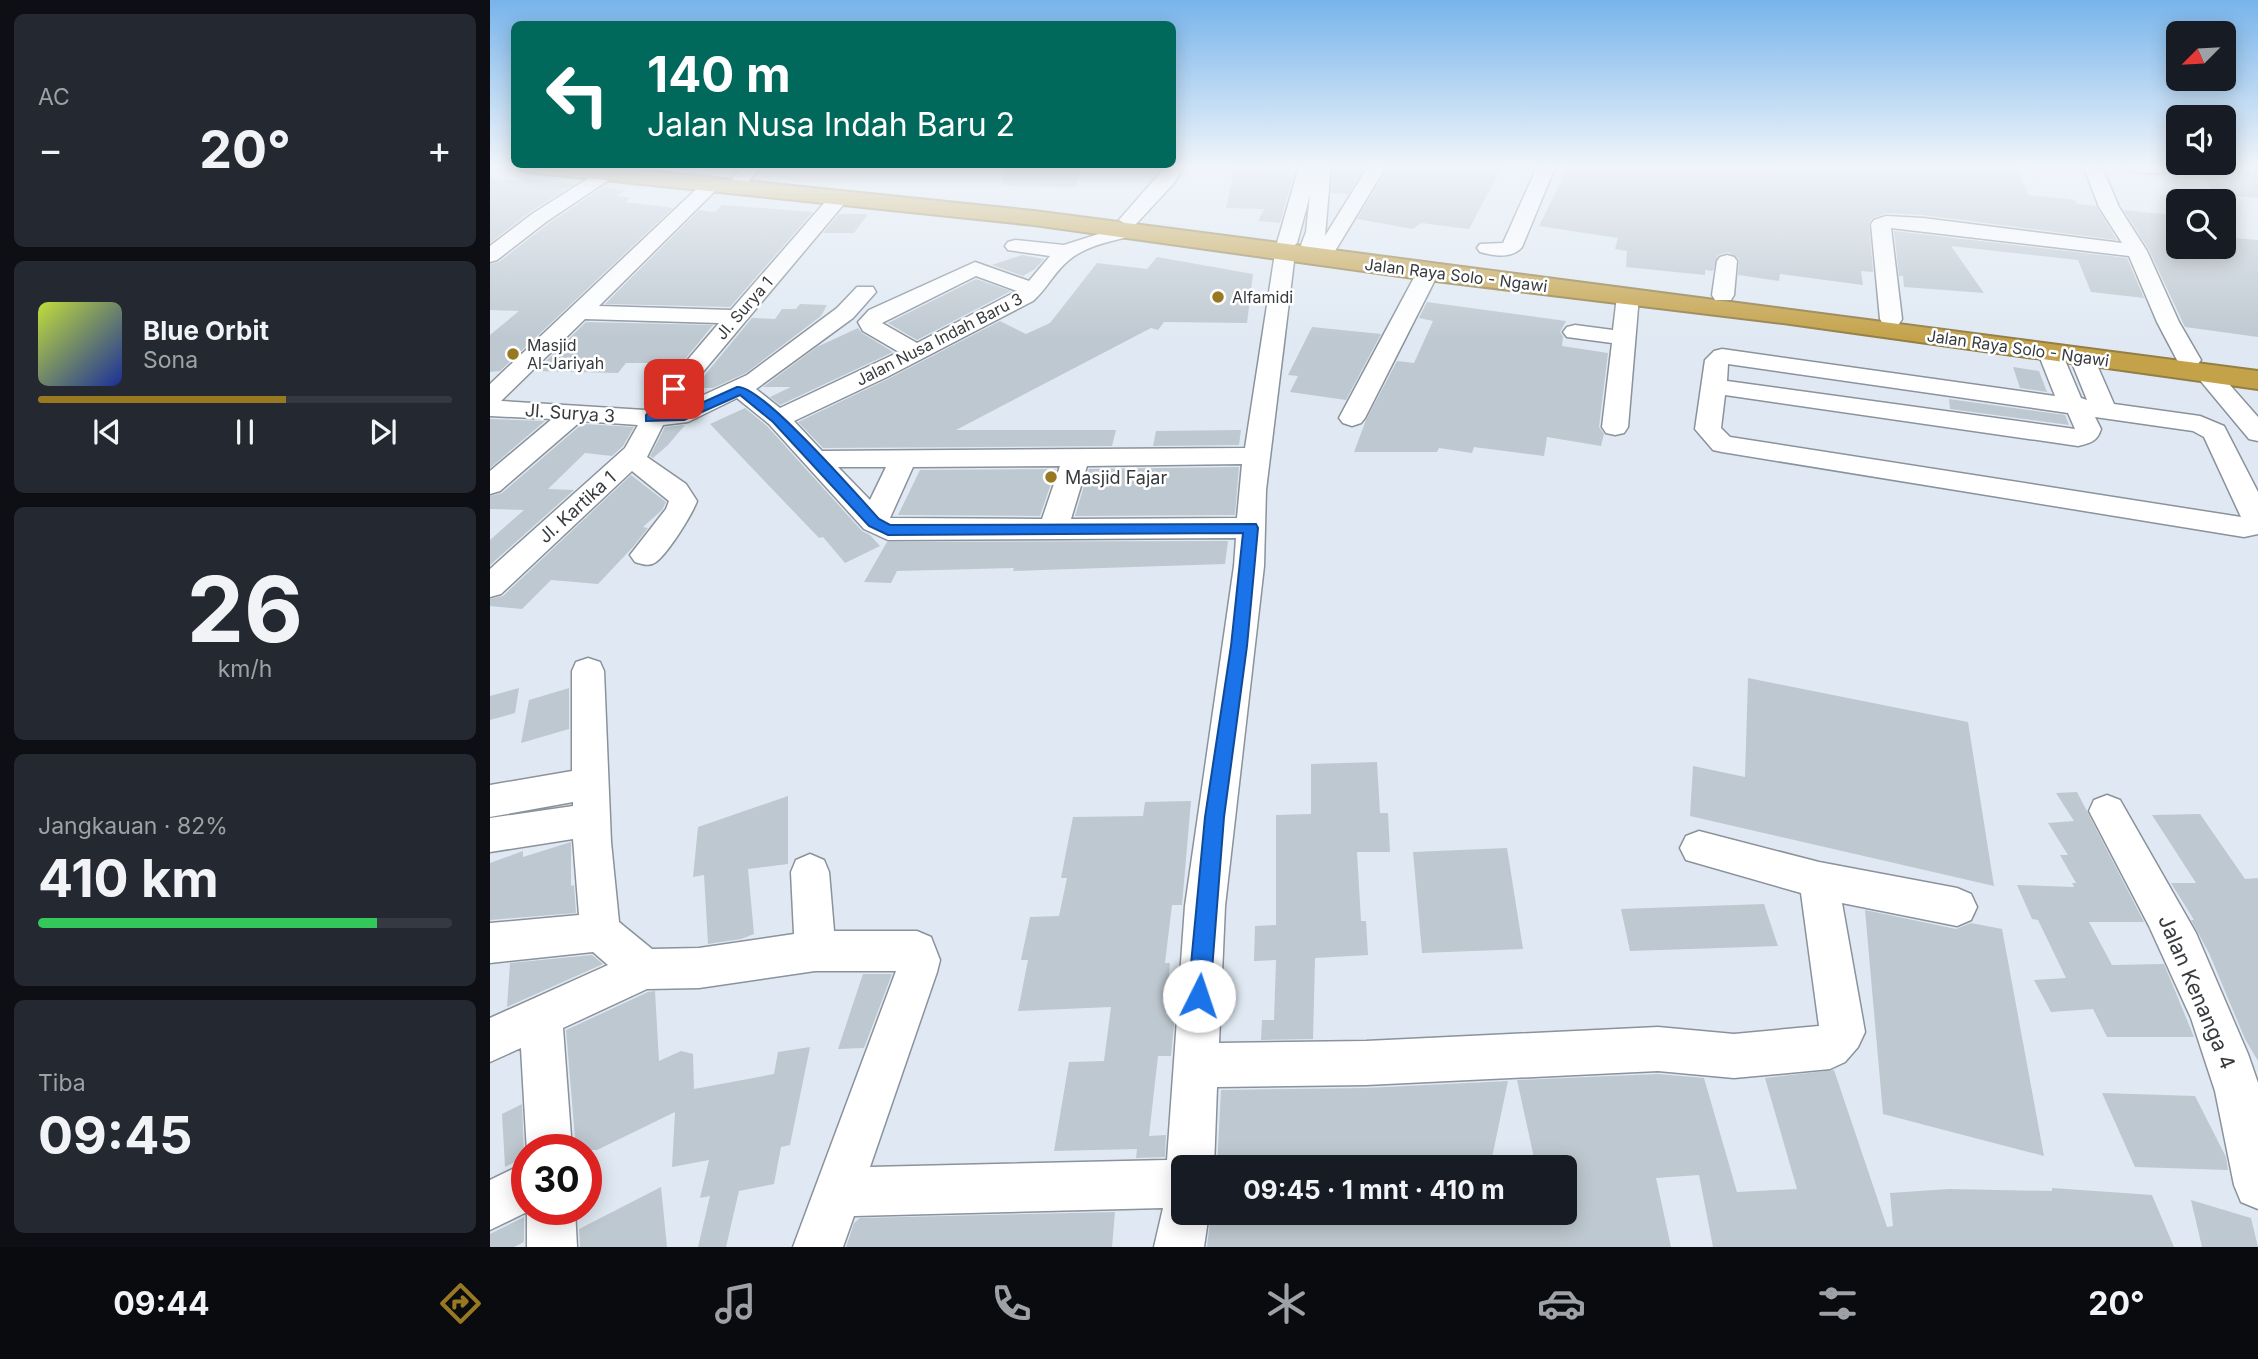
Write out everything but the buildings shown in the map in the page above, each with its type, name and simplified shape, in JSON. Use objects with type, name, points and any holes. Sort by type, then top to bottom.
[{"type":"highway","name":"Jalan Raya Solo - Ngawi","points":[[1096,223],[1129,226]]},
{"type":"highway","name":"Jalan Raya Solo - Ngawi","points":[[1110,223],[1303,247],[1482,257],[2198,367],[2258,380]]},
{"type":"highway","name":"Jalan Raya Solo - Ngawi","points":[[1303,247],[1428,272],[1628,296],[2082,358],[2258,371]]},
{"type":"street","points":[[490,256],[532,223]]},
{"type":"street","points":[[490,398],[672,223]]},
{"type":"street","name":"Jl. Surya 1","points":[[651,418],[817,223]]},
{"type":"street","points":[[1014,246],[1067,251],[1131,223]]},
{"type":"street","points":[[1190,1155],[1205,906],[1239,646],[1258,456],[1303,247],[1304,223]]},
{"type":"street","points":[[1303,247],[1316,232],[1317,223]]},
{"type":"street","points":[[1303,247],[1325,223]]},
{"type":"street","points":[[1482,257],[1500,223]]},
{"type":"street","points":[[1482,257],[1512,247],[1522,223]]},
{"type":"street","points":[[1883,223],[1891,319]]},
{"type":"street","points":[[1908,223],[2137,251]]},
{"type":"street","points":[[2119,223],[2137,251],[2168,322],[2198,367],[2258,433]]},
{"type":"street","name":"Jalan Nusa Indah Baru 3","points":[[778,419],[916,352],[1034,290],[1067,251]]},
{"type":"street","points":[[1723,295],[1727,261]]},
{"type":"street","points":[[916,352],[869,323],[877,315],[975,268],[1034,290]]},
{"type":"street","points":[[1352,418],[1428,272]]},
{"type":"street","name":"Jl. Surya 3","points":[[490,408],[651,418],[679,417],[745,392],[845,313],[865,292]]},
{"type":"street","points":[[1615,427],[1628,296]]},
{"type":"street","points":[[580,312],[737,317]]},
{"type":"street","points":[[1575,332],[1624,338]]},
{"type":"street","points":[[2050,353],[2084,406]]},
{"type":"street","points":[[1722,356],[2084,406],[2200,424],[2211,429],[2255,515],[2257,525],[2244,527],[1731,446],[1718,441],[1708,429],[1717,360],[1722,356]]},
{"type":"street","points":[[1713,386],[2078,438],[2086,435],[2088,429],[2082,358]]},
{"type":"street","points":[[745,392],[778,419],[874,522],[888,530],[1251,528]]},
{"type":"street","points":[[490,485],[574,414]]},
{"type":"street","name":"Jl. Kartika 1","points":[[490,586],[631,458],[651,418]]},
{"type":"street","points":[[817,460],[1258,456]]},
{"type":"street","points":[[1053,530],[1076,457]]},
{"type":"street","points":[[631,458],[676,490],[682,501],[679,512],[645,555]]},
{"type":"street","points":[[874,522],[902,459]]},
{"type":"street","points":[[587,671],[591,820],[600,932]]},
{"type":"street","points":[[490,801],[591,783]]},
{"type":"street","name":"Jalan Kenanga 4","points":[[2107,811],[2190,965],[2218,1034],[2238,1091],[2258,1185]]},
{"type":"street","points":[[490,835],[591,820]]},
{"type":"street","points":[[1699,848],[1819,880],[1957,907]]},
{"type":"street","points":[[810,872],[815,951]]},
{"type":"street","points":[[1194,1065],[1366,1063],[1657,1049],[1734,1056],[1830,1047],[1843,1032],[1819,880]]},
{"type":"street","points":[[490,943],[600,932],[645,969]]},
{"type":"street","points":[[490,1040],[645,969],[699,968],[815,951],[917,951],[919,960],[818,1247]]},
{"type":"street","points":[[541,1016],[548,1134]]},
{"type":"street","points":[[836,1192],[1171,1184]]},
{"type":"street","points":[[490,1206],[511,1195]]},
{"type":"street","points":[[551,1225],[552,1247]]},
{"type":"street","points":[[1179,1247],[1183,1225]]},
{"type":"place","name":"Alfamidi","points":[[1218,297]]},
{"type":"place","name":"Masjid Al-Jariyah","points":[[513,354]]},
{"type":"place","name":"Masjid Fajar","points":[[1051,477]]},
{"type":"route","points":[[674,389],[651,418],[679,417],[741,390],[778,419],[874,522],[888,530],[1251,528],[1249,566],[1205,906],[1199,996]]}]
